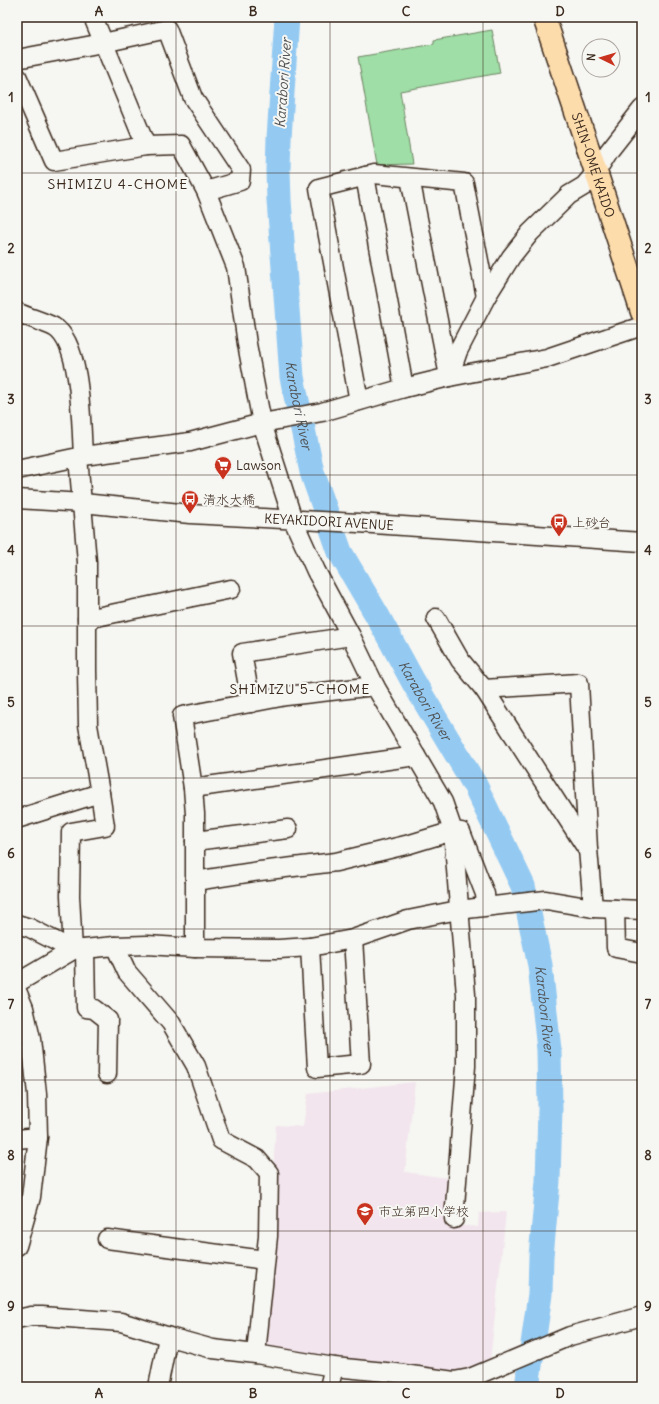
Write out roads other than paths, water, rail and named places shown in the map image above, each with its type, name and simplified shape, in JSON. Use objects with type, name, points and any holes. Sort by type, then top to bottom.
[{"type":"main road","name":"SHIN-OME KAIDO","points":[[544,17],[642,312]]},
{"type":"street","points":[[93,17],[146,146]]},
{"type":"street","points":[[17,59],[167,29],[193,98],[241,170],[240,181],[206,192]]},
{"type":"street","points":[[17,76],[54,161],[146,146],[181,145],[206,192],[236,267],[247,344],[264,423],[297,521],[316,571],[351,636],[375,686],[443,802],[453,831],[458,910],[466,995],[466,1066],[454,1219]]},
{"type":"street","points":[[449,377],[458,351],[486,297],[511,257],[530,233],[569,195],[584,186],[642,109]]},
{"type":"street","points":[[359,401],[319,188],[374,174],[464,183],[486,297]]},
{"type":"street","points":[[365,176],[404,388]]},
{"type":"street","points":[[410,178],[449,377]]},
{"type":"street","points":[[17,312],[54,327],[65,337],[71,351],[78,380],[87,562],[88,725],[105,826],[71,832],[70,896],[79,949],[86,1008],[94,1009],[108,1020],[107,1074]]},
{"type":"street","points":[[17,470],[81,456],[190,442],[264,423],[322,412],[404,388],[449,377],[547,358],[642,326]]},
{"type":"street","name":"KEYAKIDORI AVENUE","points":[[17,499],[190,514],[297,521],[358,523],[642,542]]},
{"type":"street","points":[[87,619],[231,589]]},
{"type":"street","points":[[436,618],[460,660],[484,688],[588,849]]},
{"type":"street","points":[[251,703],[242,654],[351,636]]},
{"type":"street","points":[[484,688],[579,683],[588,849],[593,908]]},
{"type":"street","points":[[195,948],[195,814],[193,788],[182,716],[286,696],[375,686]]},
{"type":"street","points":[[193,788],[416,756]]},
{"type":"street","points":[[17,819],[100,793]]},
{"type":"street","points":[[195,841],[288,829]]},
{"type":"street","points":[[195,881],[260,871],[336,862],[410,844],[453,831],[461,832],[485,894],[488,906]]},
{"type":"street","points":[[17,983],[79,949],[147,945],[195,948],[279,949],[310,947],[353,939],[408,920],[458,910],[544,901],[593,908],[642,910]]},
{"type":"street","points":[[615,909],[616,948],[642,953]]},
{"type":"street","points":[[17,924],[79,949]]},
{"type":"street","points":[[310,947],[317,1068],[361,1064],[353,939]]},
{"type":"street","points":[[115,946],[127,972],[171,1023],[196,1066],[220,1140],[257,1159],[269,1173],[268,1236],[256,1354]]},
{"type":"street","points":[[17,991],[24,1008],[31,1038],[37,1094],[38,1137],[31,1197],[17,1246]]},
{"type":"street","points":[[17,1139],[38,1137]]},
{"type":"street","points":[[107,1239],[265,1260]]},
{"type":"street","points":[[17,1319],[31,1316],[42,1316],[121,1322],[168,1337],[214,1349],[256,1354],[334,1367],[396,1373],[454,1381],[485,1373],[570,1336],[642,1316]]},
{"type":"street","points":[[158,1387],[168,1337]]},
{"type":"street","points":[[329,1387],[334,1367]]},
{"type":"waterway","name":"Karabori River","points":[[287,17],[279,138],[279,200],[292,377],[312,472],[340,552],[377,615],[414,683],[475,785],[523,886],[540,965],[549,1050],[550,1109],[548,1181],[541,1256],[540,1294],[527,1387]]},
{"type":"place","name":"Lawson","points":[[223,480]]},
{"type":"place","name":"清水大橋","points":[[190,514]]},
{"type":"place","name":"上砂台","points":[[559,537]]},
{"type":"place","name":"市立第四小学校","points":[[365,1226]]},
{"type":"district","name":"SHIMIZU 4-CHOME","points":[[118,184]]},
{"type":"district","name":"SHIMIZU 5-CHOME","points":[[300,689]]}]
